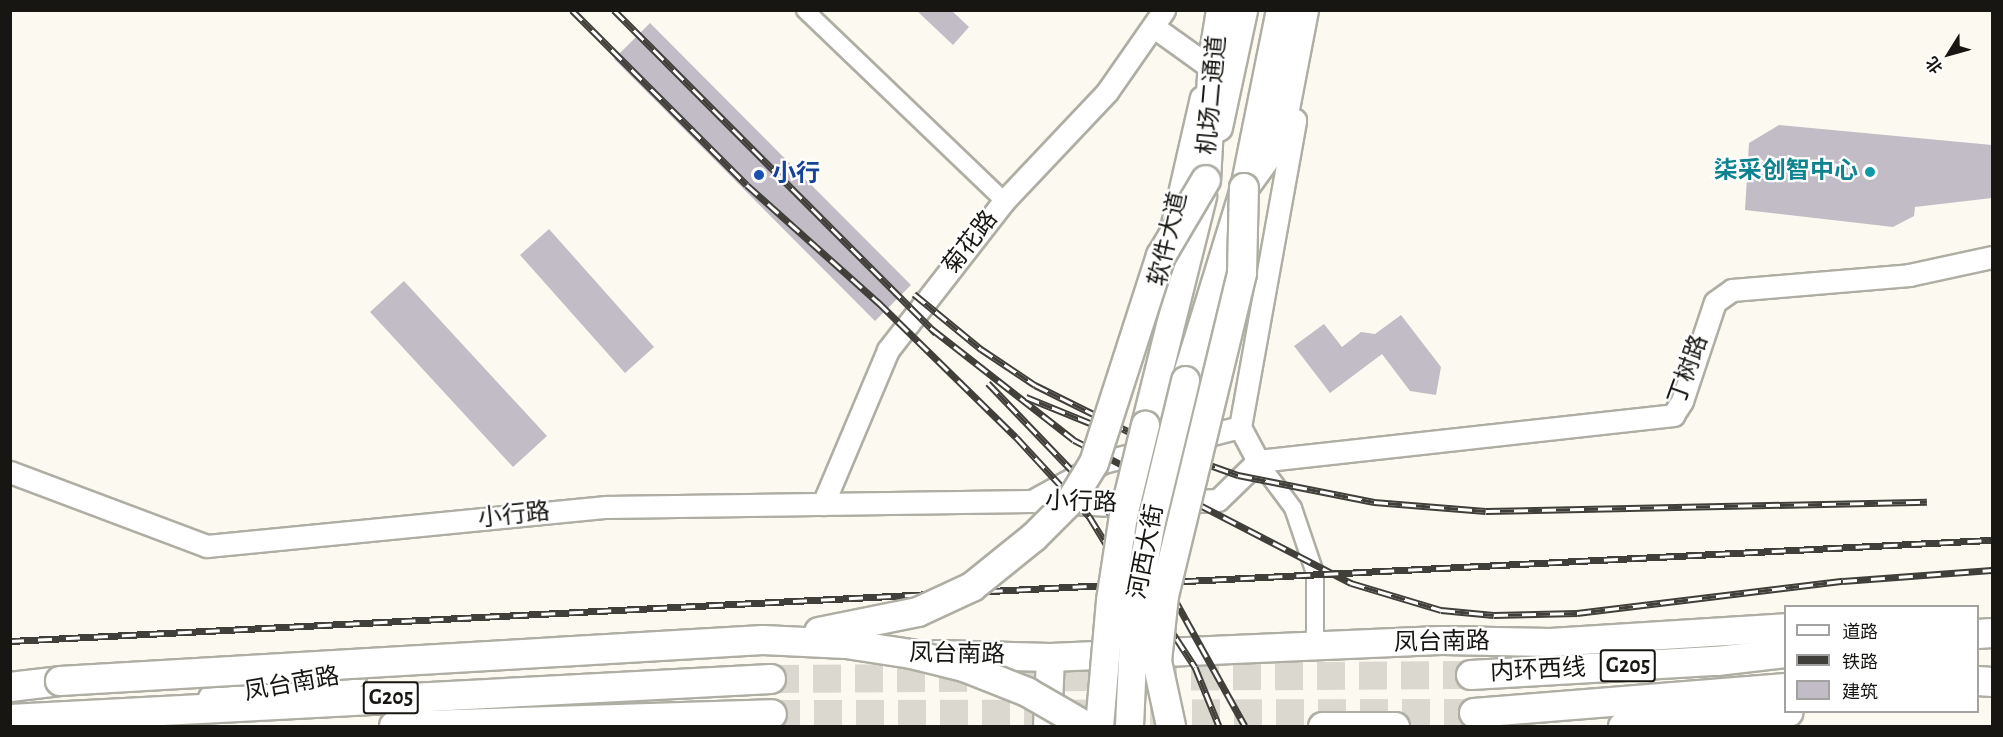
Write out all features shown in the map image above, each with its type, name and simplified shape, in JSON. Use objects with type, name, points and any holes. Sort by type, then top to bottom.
[{"type":"highway","name":"机场二通道","points":[[1206,180],[1213,60],[1221,10]]},
{"type":"highway","points":[[1171,726],[1157,661],[1164,596],[1242,273],[1244,188],[1279,140],[1304,10]]},
{"type":"highway","points":[[10,687],[60,681],[763,640],[846,628],[918,612],[972,587],[1034,537],[1072,499],[1094,463],[1161,256],[1206,180]]},
{"type":"highway","points":[[763,640],[846,644],[912,654],[964,667],[1027,692],[1086,726]]},
{"type":"highway","name":"内环西线","points":[[1471,675],[1717,661],[1784,653]]},
{"type":"highway","name":"凤台南路","points":[[10,719],[771,679]]},
{"type":"highway","name":"内环西线","points":[[1474,713],[1784,688]]},
{"type":"highway","name":"G205","points":[[394,726],[772,714]]},
{"type":"main road","name":"软件大道","points":[[1145,425],[1206,180],[1243,10]]},
{"type":"main road","points":[[1244,188],[1280,10]]},
{"type":"main road","name":"河西大街","points":[[1129,726],[1134,616],[1151,521],[1185,380],[1244,188]]},
{"type":"main road","name":"河西大街","points":[[1099,726],[1110,600],[1123,515],[1145,425]]},
{"type":"main road","name":"凤台南路","points":[[130,712],[347,675],[754,652],[1050,657],[1442,640],[1551,642],[1784,627]]},
{"type":"main road","points":[[1166,651],[1166,726]]},
{"type":"main road","points":[[1047,726],[1050,657]]},
{"type":"main road","points":[[1622,726],[1784,711]]},
{"type":"main road","points":[[1322,726],[1395,726]]},
{"type":"street","points":[[805,10],[1004,201]]},
{"type":"street","name":"软件大道","points":[[1103,462],[1135,380],[1207,65],[1212,10]]},
{"type":"street","points":[[1311,10],[1270,280],[1254,342],[1240,427],[1258,461],[1293,508],[1315,573],[1315,647]]},
{"type":"street","points":[[1159,19],[1207,65]]},
{"type":"street","name":"菊花路","points":[[823,504],[888,350],[1004,201],[1107,92],[1159,19]]},
{"type":"street","name":"丁树路","points":[[1258,461],[1673,416],[1682,401],[1715,302],[1732,290],[1909,275],[1992,257]]},
{"type":"street","name":"小行路","points":[[1031,501],[1103,462],[1240,427]]},
{"type":"street","name":"小行路","points":[[10,472],[207,546],[606,507],[1031,501],[1112,505],[1218,500],[1258,461]]},
{"type":"building","points":[[916,10],[951,10],[969,27],[953,45]]},
{"type":"building","points":[[650,23],[911,285],[875,321],[614,59]]},
{"type":"building","name":"柒采创智中心","points":[[1779,125],[1992,145],[1992,198],[1915,207],[1914,216],[1893,227],[1745,210],[1749,143]]},
{"type":"building","points":[[549,229],[654,347],[625,373],[520,255]]},
{"type":"building","points":[[404,281],[547,436],[513,467],[370,312]]},
{"type":"building","points":[[1401,315],[1441,367],[1436,395],[1410,391],[1382,354],[1330,393],[1294,346],[1324,324],[1342,347],[1361,332],[1375,334]]},
{"type":"tunnel","points":[[771,679],[1471,675]]},
{"type":"tunnel","points":[[772,714],[1474,713]]},
{"type":"railway","points":[[572,10],[747,185],[878,302],[1016,437],[1089,516],[1119,565],[1161,615],[1195,667],[1219,726]]},
{"type":"railway","points":[[614,10],[936,333]]},
{"type":"railway","points":[[914,294],[981,349],[1035,385],[1162,448],[1238,475],[1374,502],[1486,511],[1927,502]]},
{"type":"railway","points":[[932,329],[1074,440],[1351,583],[1441,610],[1494,615],[1577,613],[1843,581],[1992,570]]},
{"type":"railway","points":[[988,383],[1085,484],[1159,571],[1245,726]]},
{"type":"railway","points":[[1026,397],[1090,423]]},
{"type":"railway","points":[[10,641],[1992,540]]},
{"type":"place","name":"柒采创智中心","points":[[1870,172]]},
{"type":"place","name":"小行","points":[[759,175]]}]
